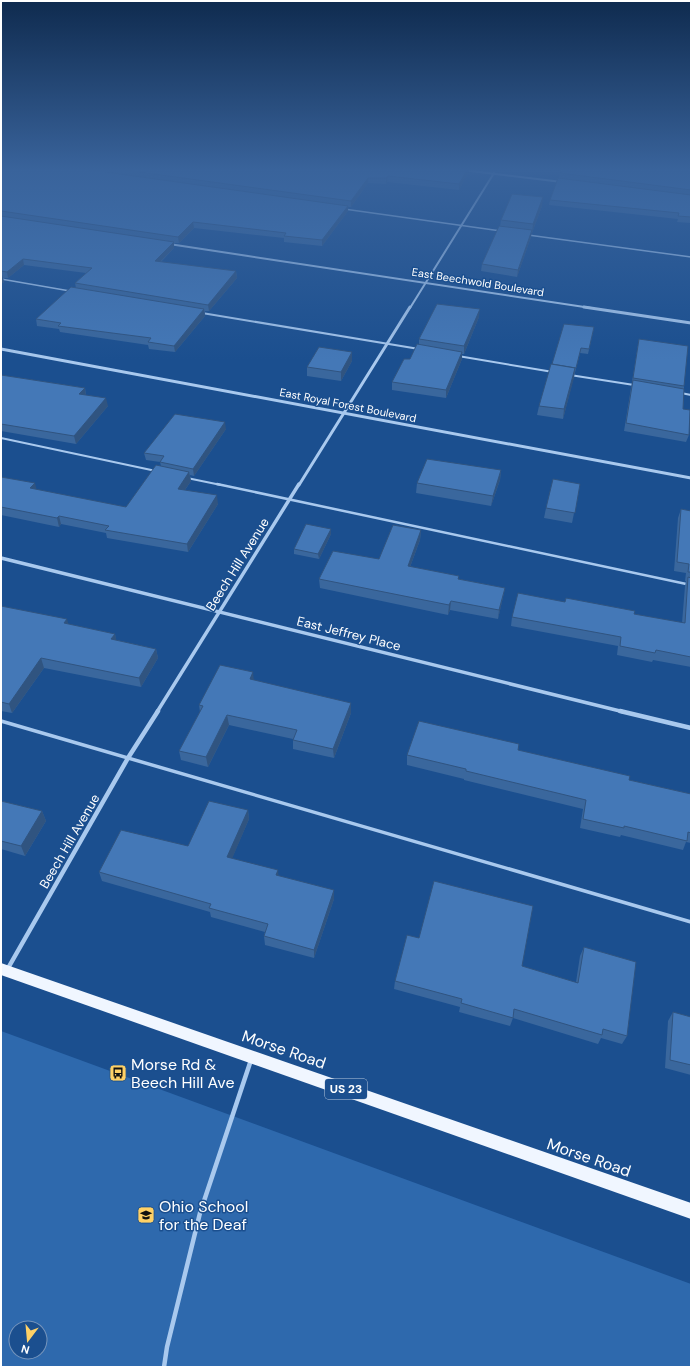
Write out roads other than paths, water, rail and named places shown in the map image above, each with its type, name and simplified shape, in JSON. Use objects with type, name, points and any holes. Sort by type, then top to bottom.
[{"type":"main road","name":"Morse Road","points":[[4,970],[691,1211]]},
{"type":"street","name":"Beech Hill Avenue","points":[[4,970],[128,758],[457,232]]},
{"type":"street","name":"East Beechwold Boulevard","points":[[166,243],[691,323]]},
{"type":"street","name":"East Royal Forest Boulevard","points":[[1,349],[691,478]]},
{"type":"street","name":"East Jeffrey Place","points":[[1,558],[691,728]]},
{"type":"lane","points":[[522,234],[691,257]]},
{"type":"lane","points":[[1,280],[72,291]]},
{"type":"lane","points":[[198,312],[426,350]]},
{"type":"lane","points":[[457,356],[558,372]]},
{"type":"lane","points":[[566,374],[636,386]]},
{"type":"lane","points":[[675,392],[691,395]]},
{"type":"lane","points":[[1,438],[157,471]]},
{"type":"lane","points":[[180,476],[691,584]]},
{"type":"lane","points":[[1,721],[691,922]]},
{"type":"lane","points":[[164,1367],[167,1347],[200,1213],[252,1056]]},
{"type":"place","name":"Morse Rd & Beech Hill Ave","points":[[118,1073]]},
{"type":"place","name":"Ohio School for the Deaf","points":[[146,1215]]}]
